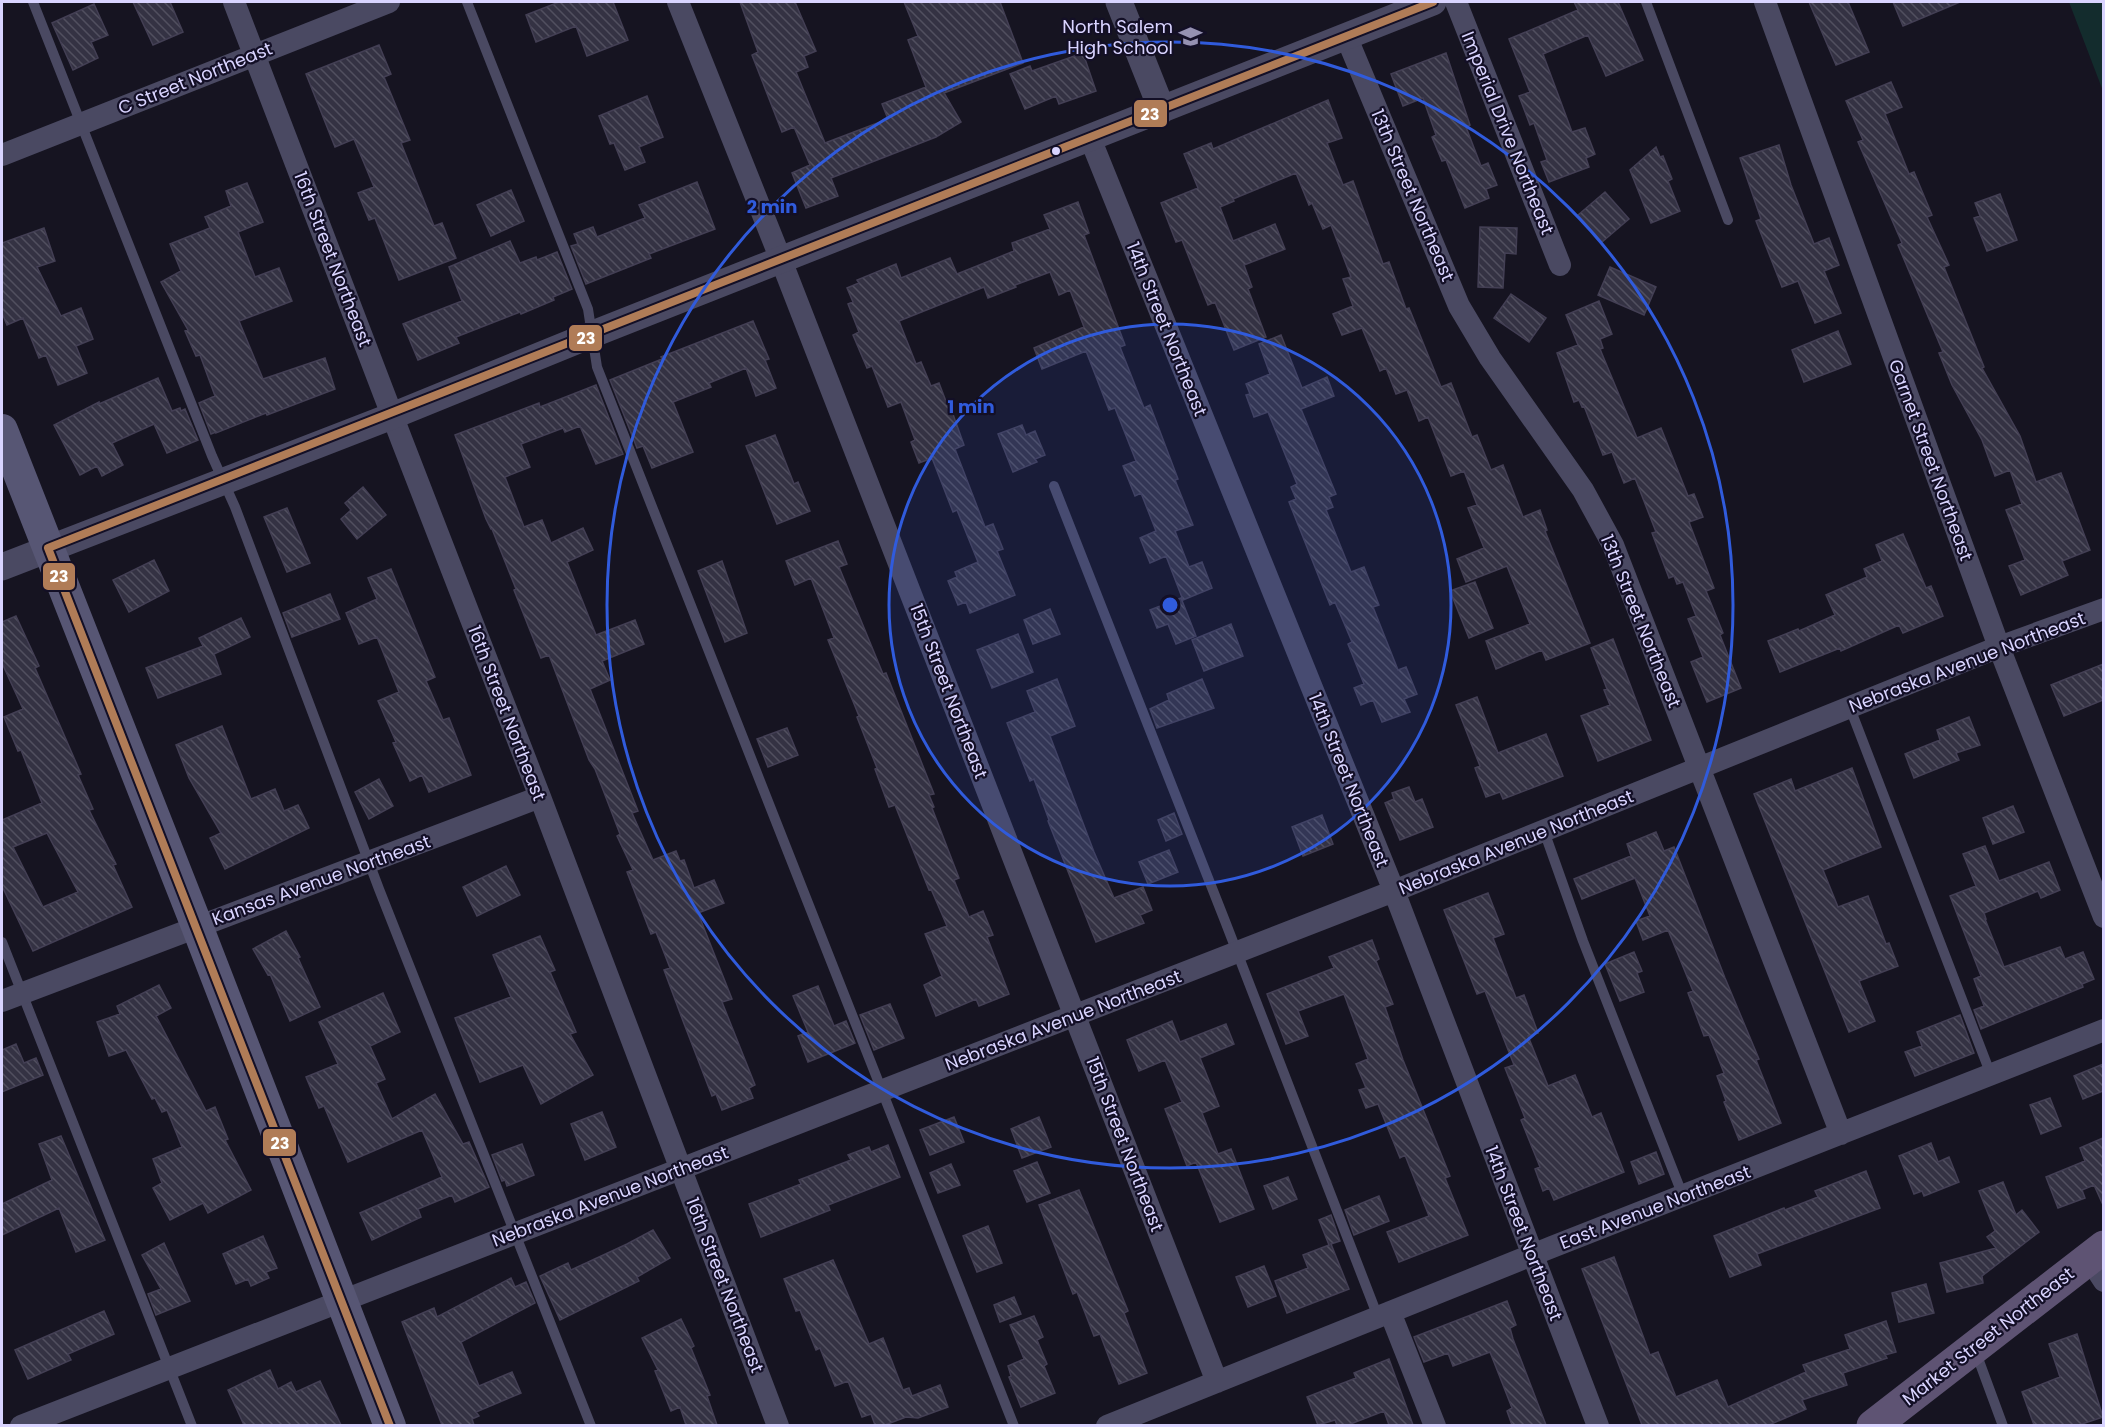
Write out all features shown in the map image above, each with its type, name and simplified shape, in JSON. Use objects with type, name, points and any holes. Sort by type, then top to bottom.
[{"type":"main road","points":[[2,430],[390,1425]]},
{"type":"main road","name":"Market Street Northeast","points":[[1873,1425],[1974,1347],[2099,1262]]},
{"type":"street","name":"16th Street Northeast","points":[[234,2],[778,1425]]},
{"type":"street","name":"C Street Northeast","points":[[2,155],[389,2]]},
{"type":"street","name":"15th Street Northeast","points":[[678,2],[781,260],[1217,1382]]},
{"type":"street","points":[[1119,2],[1162,110]]},
{"type":"street","points":[[2,567],[392,416],[593,334],[1432,2]]},
{"type":"street","name":"Imperial Drive Northeast","points":[[1456,2],[1560,265]]},
{"type":"street","name":"Garnet Street Northeast","points":[[1765,2],[1999,647],[2103,917]]},
{"type":"street","name":"13th Street Northeast","points":[[1346,36],[1459,306],[1490,358],[1583,490],[1613,544],[1841,1134]]},
{"type":"street","name":"14th Street Northeast","points":[[1090,138],[1394,891],[1598,1425]]},
{"type":"street","name":"Nebraska Avenue Northeast","points":[[21,1425],[1394,891],[1999,647],[2103,609]]},
{"type":"street","name":"Kansas Avenue Northeast","points":[[12,997],[540,798]]},
{"type":"street","name":"East Avenue Northeast","points":[[1107,1425],[2103,1030]]},
{"type":"street","points":[[1384,1315],[1435,1425]]},
{"type":"lane","points":[[33,2],[235,507],[369,862],[591,1425]]},
{"type":"lane","points":[[467,2],[588,309],[597,367],[1014,1425]]},
{"type":"lane","points":[[1646,2],[1728,220]]},
{"type":"lane","points":[[1054,486],[1237,952],[1384,1315]]},
{"type":"lane","points":[[1850,708],[1991,1075]]},
{"type":"lane","points":[[1544,831],[1583,941],[1683,1196]]},
{"type":"lane","points":[[2,942],[12,997],[170,1367],[192,1425]]},
{"type":"lane","points":[[1974,1347],[2003,1425]]},
{"type":"green space","points":[[2069,2],[2103,2],[2103,91]]},
{"type":"building","points":[[133,2],[170,2],[183,32],[153,45]]},
{"type":"building","points":[[559,2],[613,2],[628,40],[587,56],[576,26],[536,42],[526,15]]},
{"type":"building","points":[[740,2],[795,2],[816,51],[804,56],[808,67],[796,72],[825,143],[888,119],[882,104],[926,87],[908,40],[918,36],[904,2],[1000,2],[1023,63],[944,93],[961,122],[936,137],[831,178],[838,196],[806,208],[792,173],[810,165],[794,127],[782,132],[752,55],[758,52]]},
{"type":"building","points":[[1574,2],[1618,2],[1643,60],[1606,76],[1588,35],[1543,54],[1572,132],[1585,128],[1595,154],[1586,158],[1589,167],[1549,182],[1541,162],[1547,160],[1534,123],[1530,125],[1519,96],[1530,92],[1509,39],[1578,10]]},
{"type":"building","points":[[1809,2],[1848,2],[1869,52],[1836,65]]},
{"type":"building","points":[[1893,2],[1960,2],[1903,26]]},
{"type":"building","points":[[94,4],[108,35],[91,42],[98,58],[73,70],[52,23]]},
{"type":"building","points":[[379,45],[391,74],[384,77],[410,140],[401,143],[434,226],[442,223],[456,258],[399,280],[375,218],[369,220],[358,193],[374,187],[354,139],[335,147],[306,74]]},
{"type":"building","points":[[1083,53],[1096,91],[1059,104],[1056,96],[1025,109],[1010,74],[1030,66],[1032,71]]},
{"type":"building","points":[[1446,53],[1470,125],[1466,127],[1481,166],[1488,163],[1497,185],[1486,189],[1489,198],[1465,208],[1446,160],[1442,161],[1432,137],[1436,135],[1423,98],[1403,106],[1391,74]]},
{"type":"building","points":[[1891,82],[1902,107],[1885,114],[1909,174],[1914,172],[1932,215],[1927,217],[1949,265],[1944,267],[1984,367],[1982,368],[2020,436],[2036,482],[2061,473],[2090,550],[2062,561],[2068,575],[2021,595],[2009,566],[2025,560],[2006,510],[2022,504],[2010,470],[1995,476],[1982,440],[1952,385],[1939,353],[1943,352],[1898,245],[1902,243],[1858,142],[1863,140],[1846,101]]},
{"type":"building","points":[[647,96],[663,137],[639,147],[645,162],[625,170],[614,143],[610,144],[599,116]]},
{"type":"building","points":[[1328,100],[1342,138],[1327,143],[1343,185],[1353,181],[1383,264],[1389,262],[1406,309],[1409,308],[1441,387],[1451,383],[1472,437],[1477,435],[1491,470],[1503,465],[1523,517],[1540,510],[1547,530],[1545,531],[1590,643],[1546,660],[1542,650],[1496,669],[1486,641],[1530,624],[1507,566],[1466,582],[1457,559],[1484,548],[1468,508],[1477,505],[1464,471],[1451,476],[1428,417],[1419,421],[1407,390],[1396,394],[1386,368],[1380,371],[1362,328],[1342,335],[1333,314],[1353,306],[1343,279],[1351,277],[1331,225],[1323,229],[1312,203],[1309,205],[1296,173],[1233,199],[1234,201],[1220,207],[1233,241],[1275,224],[1285,249],[1244,265],[1252,287],[1248,289],[1266,337],[1234,350],[1215,302],[1208,305],[1182,240],[1176,242],[1161,203],[1198,188],[1184,154],[1211,143],[1213,149]]},
{"type":"building","points":[[1779,145],[1791,185],[1814,244],[1829,238],[1839,265],[1824,271],[1841,313],[1815,323],[1798,281],[1782,287],[1756,221],[1761,219],[1740,158]]},
{"type":"building","points":[[1656,147],[1660,157],[1663,156],[1672,179],[1668,181],[1680,211],[1651,223],[1630,170]]},
{"type":"building","points":[[697,182],[715,229],[649,254],[651,258],[586,284],[571,246],[578,244],[574,234],[593,227],[597,237],[645,218],[639,205]]},
{"type":"building","points":[[247,183],[263,222],[238,232],[255,277],[279,268],[292,301],[239,321],[263,379],[325,358],[335,389],[211,434],[199,403],[215,396],[200,355],[196,356],[185,331],[188,330],[161,282],[181,271],[170,244],[210,228],[205,217],[231,206],[226,191]]},
{"type":"building","points":[[511,190],[524,221],[491,236],[477,205]]},
{"type":"building","points":[[1605,192],[1629,219],[1602,242],[1578,215]]},
{"type":"building","points":[[2000,194],[2017,240],[1987,251],[1974,218],[1980,216],[1975,203]]},
{"type":"building","points":[[1078,202],[1089,233],[1084,235],[1125,345],[1120,347],[1144,408],[1150,405],[1193,525],[1175,531],[1189,567],[1202,562],[1212,588],[1183,600],[1166,556],[1150,563],[1140,538],[1156,531],[1141,493],[1135,496],[1123,466],[1136,461],[1115,408],[1109,410],[1086,351],[1042,369],[1034,348],[1084,327],[1070,290],[1059,295],[1050,272],[988,298],[984,287],[899,321],[916,364],[921,362],[931,386],[939,383],[947,404],[949,403],[964,445],[955,449],[985,527],[993,524],[1003,549],[997,551],[1015,595],[970,613],[966,602],[958,605],[948,581],[957,577],[955,572],[978,562],[957,510],[953,512],[932,458],[919,463],[911,442],[915,440],[901,402],[888,407],[872,366],[867,368],[853,335],[859,332],[848,304],[853,302],[847,288],[859,283],[857,280],[896,264],[901,278],[950,258],[957,274],[1014,251],[1012,243],[1050,229],[1044,215]]},
{"type":"building","points":[[1480,227],[1517,228],[1516,254],[1505,253],[1503,288],[1478,287]]},
{"type":"building","points":[[44,228],[55,261],[37,267],[61,316],[81,308],[93,339],[76,346],[87,373],[58,385],[46,355],[39,358],[23,318],[7,325],[2,313],[2,243]]},
{"type":"building","points":[[510,241],[520,263],[536,257],[537,260],[557,252],[572,289],[553,297],[554,300],[521,314],[520,312],[456,337],[459,343],[418,360],[403,324],[462,301],[449,267]]},
{"type":"building","points":[[1610,267],[1656,287],[1644,315],[1598,295]]},
{"type":"building","points":[[1511,294],[1546,318],[1529,342],[1494,318]]},
{"type":"building","points":[[1599,301],[1612,334],[1600,339],[1603,348],[1600,349],[1637,438],[1661,428],[1688,496],[1694,494],[1703,517],[1689,522],[1714,588],[1706,591],[1741,688],[1707,702],[1691,662],[1703,657],[1688,619],[1696,616],[1683,582],[1677,584],[1674,576],[1669,578],[1652,533],[1656,532],[1635,478],[1624,483],[1612,452],[1603,455],[1584,406],[1582,407],[1579,400],[1574,402],[1557,353],[1578,345],[1566,315]]},
{"type":"building","points":[[753,321],[769,359],[765,360],[776,388],[756,396],[746,368],[709,383],[711,387],[673,402],[693,452],[652,468],[643,446],[637,448],[610,380],[662,359],[661,357]]},
{"type":"building","points":[[1838,331],[1851,364],[1804,382],[1792,350]]},
{"type":"building","points":[[1281,335],[1302,388],[1327,377],[1334,396],[1301,409],[1336,494],[1329,497],[1333,507],[1326,510],[1351,572],[1364,567],[1379,605],[1373,607],[1398,670],[1406,667],[1417,694],[1404,699],[1410,712],[1382,722],[1373,700],[1361,705],[1354,688],[1364,684],[1348,644],[1352,642],[1335,602],[1330,605],[1289,502],[1296,499],[1291,487],[1297,484],[1268,412],[1254,417],[1246,395],[1250,394],[1246,384],[1270,374],[1259,344]]},
{"type":"building","points":[[158,378],[172,411],[185,409],[198,440],[167,453],[154,424],[112,443],[123,465],[102,476],[97,466],[80,475],[54,425],[99,402],[99,404]]},
{"type":"building","points":[[596,385],[623,454],[596,464],[580,426],[565,432],[563,428],[521,444],[530,467],[505,477],[524,527],[542,520],[551,543],[583,528],[593,550],[567,562],[596,635],[635,620],[644,644],[602,661],[610,680],[590,689],[638,811],[632,813],[653,860],[676,851],[680,861],[684,860],[694,888],[714,880],[724,903],[698,913],[732,999],[722,1002],[755,1085],[749,1088],[753,1098],[722,1110],[716,1094],[712,1096],[664,970],[670,968],[656,932],[651,934],[627,872],[633,870],[617,836],[620,834],[595,769],[589,760],[549,655],[541,658],[455,435],[539,403],[540,407]]},
{"type":"building","points":[[1022,425],[1026,435],[1035,431],[1045,455],[1035,459],[1037,462],[1013,472],[998,434]]},
{"type":"building","points":[[775,435],[794,484],[798,482],[810,511],[777,524],[746,446]]},
{"type":"building","points":[[363,487],[386,515],[357,539],[341,519],[351,510],[345,503]]},
{"type":"building","points":[[287,508],[310,563],[287,572],[264,517]]},
{"type":"building","points":[[1903,534],[1926,588],[1931,586],[1943,616],[1903,633],[1899,625],[1841,651],[1840,648],[1780,672],[1768,641],[1798,629],[1799,631],[1835,615],[1826,595],[1867,577],[1864,569],[1882,561],[1876,545]]},
{"type":"building","points":[[838,541],[847,564],[839,567],[883,674],[886,673],[934,794],[929,795],[934,807],[932,808],[959,878],[954,880],[969,917],[983,911],[993,935],[987,937],[1009,994],[979,1006],[976,999],[936,1016],[924,985],[942,976],[925,934],[947,926],[931,889],[929,890],[895,805],[889,807],[857,717],[859,716],[828,640],[834,638],[811,578],[795,585],[786,561]]},
{"type":"building","points":[[154,560],[169,591],[129,612],[113,580]]},
{"type":"building","points":[[722,561],[747,633],[725,642],[698,571]]},
{"type":"building","points":[[391,569],[435,677],[426,681],[443,720],[449,718],[471,775],[429,792],[422,775],[410,781],[378,701],[399,692],[377,637],[359,644],[346,613],[377,599],[368,578]]},
{"type":"building","points":[[1475,582],[1493,628],[1469,638],[1450,591]]},
{"type":"building","points":[[330,594],[340,619],[292,637],[283,613]]},
{"type":"building","points":[[1181,598],[1196,636],[1176,644],[1168,624],[1157,628],[1150,610]]},
{"type":"building","points":[[1050,609],[1060,634],[1033,644],[1024,620]]},
{"type":"building","points":[[16,616],[39,666],[35,668],[81,774],[78,775],[93,809],[89,810],[116,864],[113,865],[132,907],[33,951],[2,886],[2,820],[42,803],[21,750],[18,751],[4,717],[23,709],[2,663],[2,622]],"holes":[[[47,833],[78,892],[43,907],[13,847]]]},
{"type":"building","points":[[241,618],[250,637],[214,654],[221,674],[158,698],[146,668],[203,646],[199,638]]},
{"type":"building","points":[[1231,624],[1243,656],[1204,671],[1192,640]]},
{"type":"building","points":[[1018,634],[1033,672],[992,688],[977,650]]},
{"type":"building","points":[[1613,639],[1651,740],[1598,761],[1581,716],[1610,705],[1604,690],[1607,689],[1591,648]]},
{"type":"building","points":[[2103,664],[2103,700],[2064,716],[2051,685]]},
{"type":"building","points":[[1057,679],[1075,726],[1050,736],[1094,852],[1114,898],[1143,887],[1152,910],[1140,915],[1144,923],[1096,942],[1048,821],[1034,779],[1030,781],[1007,723],[1035,712],[1027,691]]},
{"type":"building","points":[[1202,679],[1214,708],[1157,728],[1150,709],[1169,700],[1167,694]]},
{"type":"building","points":[[1477,697],[1498,753],[1546,734],[1563,776],[1503,799],[1500,792],[1486,797],[1475,768],[1480,766],[1456,705]]},
{"type":"building","points":[[1969,717],[1980,745],[1956,753],[1959,760],[1914,778],[1905,754],[1940,740],[1937,730]]},
{"type":"building","points":[[222,726],[251,799],[275,789],[284,811],[298,805],[309,828],[225,869],[210,838],[221,833],[189,778],[176,745]]},
{"type":"building","points":[[787,728],[798,755],[768,767],[757,739]]},
{"type":"building","points":[[1852,768],[1881,847],[1823,870],[1838,907],[1868,896],[1886,944],[1889,943],[1898,966],[1859,981],[1875,1021],[1849,1032],[1754,794],[1791,779],[1795,791]]},
{"type":"building","points":[[379,779],[393,806],[369,819],[355,792]]},
{"type":"building","points":[[1409,787],[1415,802],[1422,799],[1433,827],[1400,840],[1385,803],[1394,799],[1392,793]]},
{"type":"building","points":[[2013,806],[2024,832],[1993,844],[1983,818]]},
{"type":"building","points":[[1174,813],[1182,834],[1166,841],[1158,820]]},
{"type":"building","points":[[1322,815],[1333,844],[1303,856],[1292,827]]},
{"type":"building","points":[[1656,832],[1664,851],[1674,847],[1759,1059],[1756,1060],[1781,1123],[1739,1140],[1724,1102],[1726,1101],[1717,1076],[1724,1073],[1709,1035],[1704,1036],[1688,993],[1693,991],[1668,930],[1643,940],[1636,921],[1650,916],[1635,878],[1582,899],[1574,879],[1631,856],[1627,844]]},
{"type":"building","points":[[1985,846],[1999,881],[2049,862],[2060,890],[2041,898],[2038,891],[1984,913],[2004,967],[2060,947],[2065,959],[2083,952],[2094,979],[2082,984],[2083,987],[1981,1029],[1974,1010],[1984,1006],[1974,979],[1981,976],[1950,896],[1976,886],[1963,854]]},
{"type":"building","points":[[1169,850],[1178,872],[1148,884],[1139,862]]},
{"type":"building","points":[[506,866],[520,895],[477,916],[463,887]]},
{"type":"building","points":[[1488,893],[1504,934],[1493,938],[1516,998],[1524,995],[1538,1033],[1528,1036],[1548,1086],[1575,1075],[1592,1117],[1601,1113],[1624,1172],[1554,1200],[1549,1188],[1543,1191],[1535,1169],[1540,1167],[1521,1120],[1525,1118],[1505,1068],[1514,1065],[1485,991],[1477,994],[1444,910]]},
{"type":"building","points":[[286,931],[300,957],[298,958],[320,1007],[290,1021],[270,974],[268,975],[253,949]]},
{"type":"building","points":[[540,936],[555,970],[550,972],[576,1032],[570,1034],[593,1075],[541,1104],[523,1065],[480,1082],[455,1018],[511,997],[493,955]]},
{"type":"building","points":[[1372,940],[1379,959],[1376,961],[1393,1004],[1385,1007],[1403,1060],[1450,1176],[1445,1178],[1468,1235],[1399,1262],[1387,1232],[1429,1216],[1405,1155],[1400,1158],[1378,1104],[1366,1108],[1359,1090],[1366,1088],[1356,1064],[1368,1059],[1344,994],[1298,1011],[1308,1036],[1286,1044],[1267,994],[1334,968],[1329,957]]},
{"type":"building","points":[[1634,952],[1642,971],[1637,973],[1644,992],[1620,1001],[1605,964]]},
{"type":"building","points":[[159,985],[171,1008],[156,1016],[206,1111],[215,1107],[228,1139],[225,1140],[251,1190],[208,1213],[203,1203],[170,1220],[153,1188],[162,1183],[153,1159],[182,1147],[167,1110],[162,1112],[155,1098],[152,1099],[126,1050],[109,1056],[97,1022],[120,1014],[117,1006]]},
{"type":"building","points":[[818,986],[834,1026],[846,1021],[855,1043],[808,1062],[798,1036],[808,1032],[793,996]]},
{"type":"building","points":[[383,993],[400,1032],[370,1046],[385,1079],[376,1083],[392,1119],[435,1094],[463,1144],[469,1142],[489,1187],[455,1202],[452,1195],[418,1209],[421,1217],[372,1240],[360,1213],[442,1177],[422,1130],[348,1162],[324,1106],[319,1108],[306,1077],[338,1064],[319,1022]]},
{"type":"building","points":[[890,1004],[904,1038],[874,1050],[860,1015]]},
{"type":"building","points":[[1960,1015],[1974,1053],[1915,1076],[1905,1052],[1922,1046],[1917,1032]]},
{"type":"building","points":[[1172,1021],[1180,1042],[1226,1024],[1234,1044],[1200,1058],[1219,1106],[1202,1113],[1218,1154],[1231,1149],[1254,1209],[1220,1222],[1196,1162],[1187,1166],[1165,1109],[1182,1102],[1165,1060],[1139,1071],[1127,1040]]},
{"type":"building","points":[[16,1044],[24,1063],[36,1058],[43,1075],[2,1092],[2,1050]]},
{"type":"building","points":[[2103,1064],[2103,1091],[2083,1099],[2074,1076]]},
{"type":"building","points":[[2050,1098],[2061,1126],[2041,1134],[2030,1105]]},
{"type":"building","points":[[602,1112],[616,1147],[585,1160],[571,1124]]},
{"type":"building","points":[[954,1117],[964,1142],[930,1155],[920,1130]]},
{"type":"building","points":[[1039,1117],[1051,1147],[1022,1158],[1011,1129]]},
{"type":"building","points":[[61,1136],[105,1240],[76,1252],[59,1208],[2,1235],[2,1204],[52,1180],[39,1144]]},
{"type":"building","points":[[2103,1138],[2103,1205],[2094,1185],[2082,1190],[2085,1198],[2058,1208],[2046,1177],[2085,1161],[2080,1148]]},
{"type":"building","points":[[1931,1143],[1938,1162],[1949,1157],[1959,1182],[1924,1196],[1922,1191],[1914,1194],[1899,1156]]},
{"type":"building","points":[[522,1144],[534,1175],[507,1186],[505,1180],[502,1181],[492,1155]]},
{"type":"building","points":[[888,1145],[900,1177],[828,1205],[830,1210],[761,1237],[749,1204],[801,1184],[799,1180],[851,1160],[848,1155],[869,1147],[871,1152]]},
{"type":"building","points":[[1656,1152],[1664,1174],[1639,1184],[1631,1162]]},
{"type":"building","points":[[1037,1162],[1050,1193],[1027,1202],[1014,1171]]},
{"type":"building","points":[[951,1164],[960,1185],[938,1193],[930,1173]]},
{"type":"building","points":[[1866,1171],[1880,1208],[1757,1254],[1761,1265],[1730,1277],[1714,1236],[1818,1197],[1815,1191]]},
{"type":"building","points":[[1288,1177],[1297,1199],[1273,1209],[1264,1186]]},
{"type":"building","points":[[2003,1182],[2016,1215],[2022,1210],[2039,1232],[1982,1276],[1983,1283],[1947,1292],[1940,1263],[1996,1248],[1987,1237],[1995,1231],[1979,1191]]},
{"type":"building","points":[[1079,1190],[1128,1311],[1124,1313],[1147,1373],[1119,1384],[1100,1334],[1094,1336],[1077,1292],[1073,1294],[1039,1205]]},
{"type":"building","points":[[1379,1196],[1389,1221],[1354,1235],[1345,1210]]},
{"type":"building","points":[[1331,1215],[1340,1241],[1331,1244],[1349,1289],[1287,1313],[1275,1281],[1308,1268],[1303,1255],[1329,1245],[1319,1220]]},
{"type":"building","points":[[988,1226],[1002,1263],[977,1272],[963,1236]]},
{"type":"building","points":[[653,1230],[670,1258],[637,1277],[639,1281],[560,1320],[540,1276],[568,1263],[571,1270]]},
{"type":"building","points":[[263,1236],[277,1268],[266,1272],[269,1278],[251,1286],[248,1279],[236,1284],[223,1254]]},
{"type":"building","points":[[164,1243],[190,1301],[156,1315],[148,1294],[161,1289],[142,1255]]},
{"type":"building","points":[[1614,1257],[1650,1355],[1658,1352],[1676,1397],[1717,1380],[1728,1407],[1806,1372],[1803,1365],[1850,1349],[1845,1335],[1886,1321],[1896,1352],[1885,1355],[1887,1358],[1843,1373],[1847,1385],[1802,1400],[1806,1409],[1769,1425],[1642,1425],[1582,1269]]},
{"type":"building","points":[[833,1260],[869,1344],[883,1338],[903,1390],[909,1388],[912,1396],[940,1385],[948,1407],[918,1418],[906,1417],[885,1425],[875,1425],[871,1414],[862,1417],[848,1381],[835,1386],[820,1348],[816,1350],[800,1310],[796,1311],[784,1279]]},
{"type":"building","points":[[1264,1266],[1276,1296],[1248,1307],[1236,1277]]},
{"type":"building","points":[[511,1278],[515,1287],[526,1282],[535,1303],[461,1342],[479,1386],[512,1372],[521,1393],[476,1412],[479,1416],[472,1419],[474,1425],[442,1425],[402,1322],[434,1308],[437,1317]]},
{"type":"building","points":[[1926,1284],[1934,1313],[1899,1322],[1892,1293]]},
{"type":"building","points":[[1014,1297],[1021,1314],[1000,1322],[994,1305]]},
{"type":"building","points":[[1507,1301],[1516,1325],[1510,1328],[1513,1339],[1546,1425],[1512,1425],[1507,1411],[1512,1408],[1490,1352],[1453,1366],[1448,1353],[1424,1362],[1414,1337]]},
{"type":"building","points":[[104,1311],[114,1334],[68,1354],[71,1360],[28,1379],[15,1350]]},
{"type":"building","points":[[1034,1316],[1043,1337],[1037,1340],[1047,1364],[1044,1366],[1055,1393],[1021,1407],[1009,1377],[1011,1376],[1008,1366],[1024,1359],[1010,1325]]},
{"type":"building","points":[[681,1319],[694,1346],[691,1348],[710,1395],[707,1396],[717,1425],[686,1425],[680,1407],[671,1411],[655,1371],[658,1370],[642,1338]]},
{"type":"building","points":[[2077,1334],[2103,1417],[2079,1425],[2034,1425],[2022,1392],[2060,1377],[2049,1344]]},
{"type":"building","points":[[1389,1359],[1413,1425],[1389,1425],[1384,1411],[1348,1425],[1337,1425],[1335,1420],[1318,1425],[1307,1397],[1356,1378],[1354,1373]]},
{"type":"building","points":[[270,1370],[278,1389],[291,1382],[296,1392],[320,1381],[341,1425],[244,1425],[228,1390]]},
{"type":"transit line","name":"23","points":[[390,1426],[48,548],[568,345],[1433,2]]},
{"type":"place","name":"North Salem High School","points":[[1191,36]]}]
